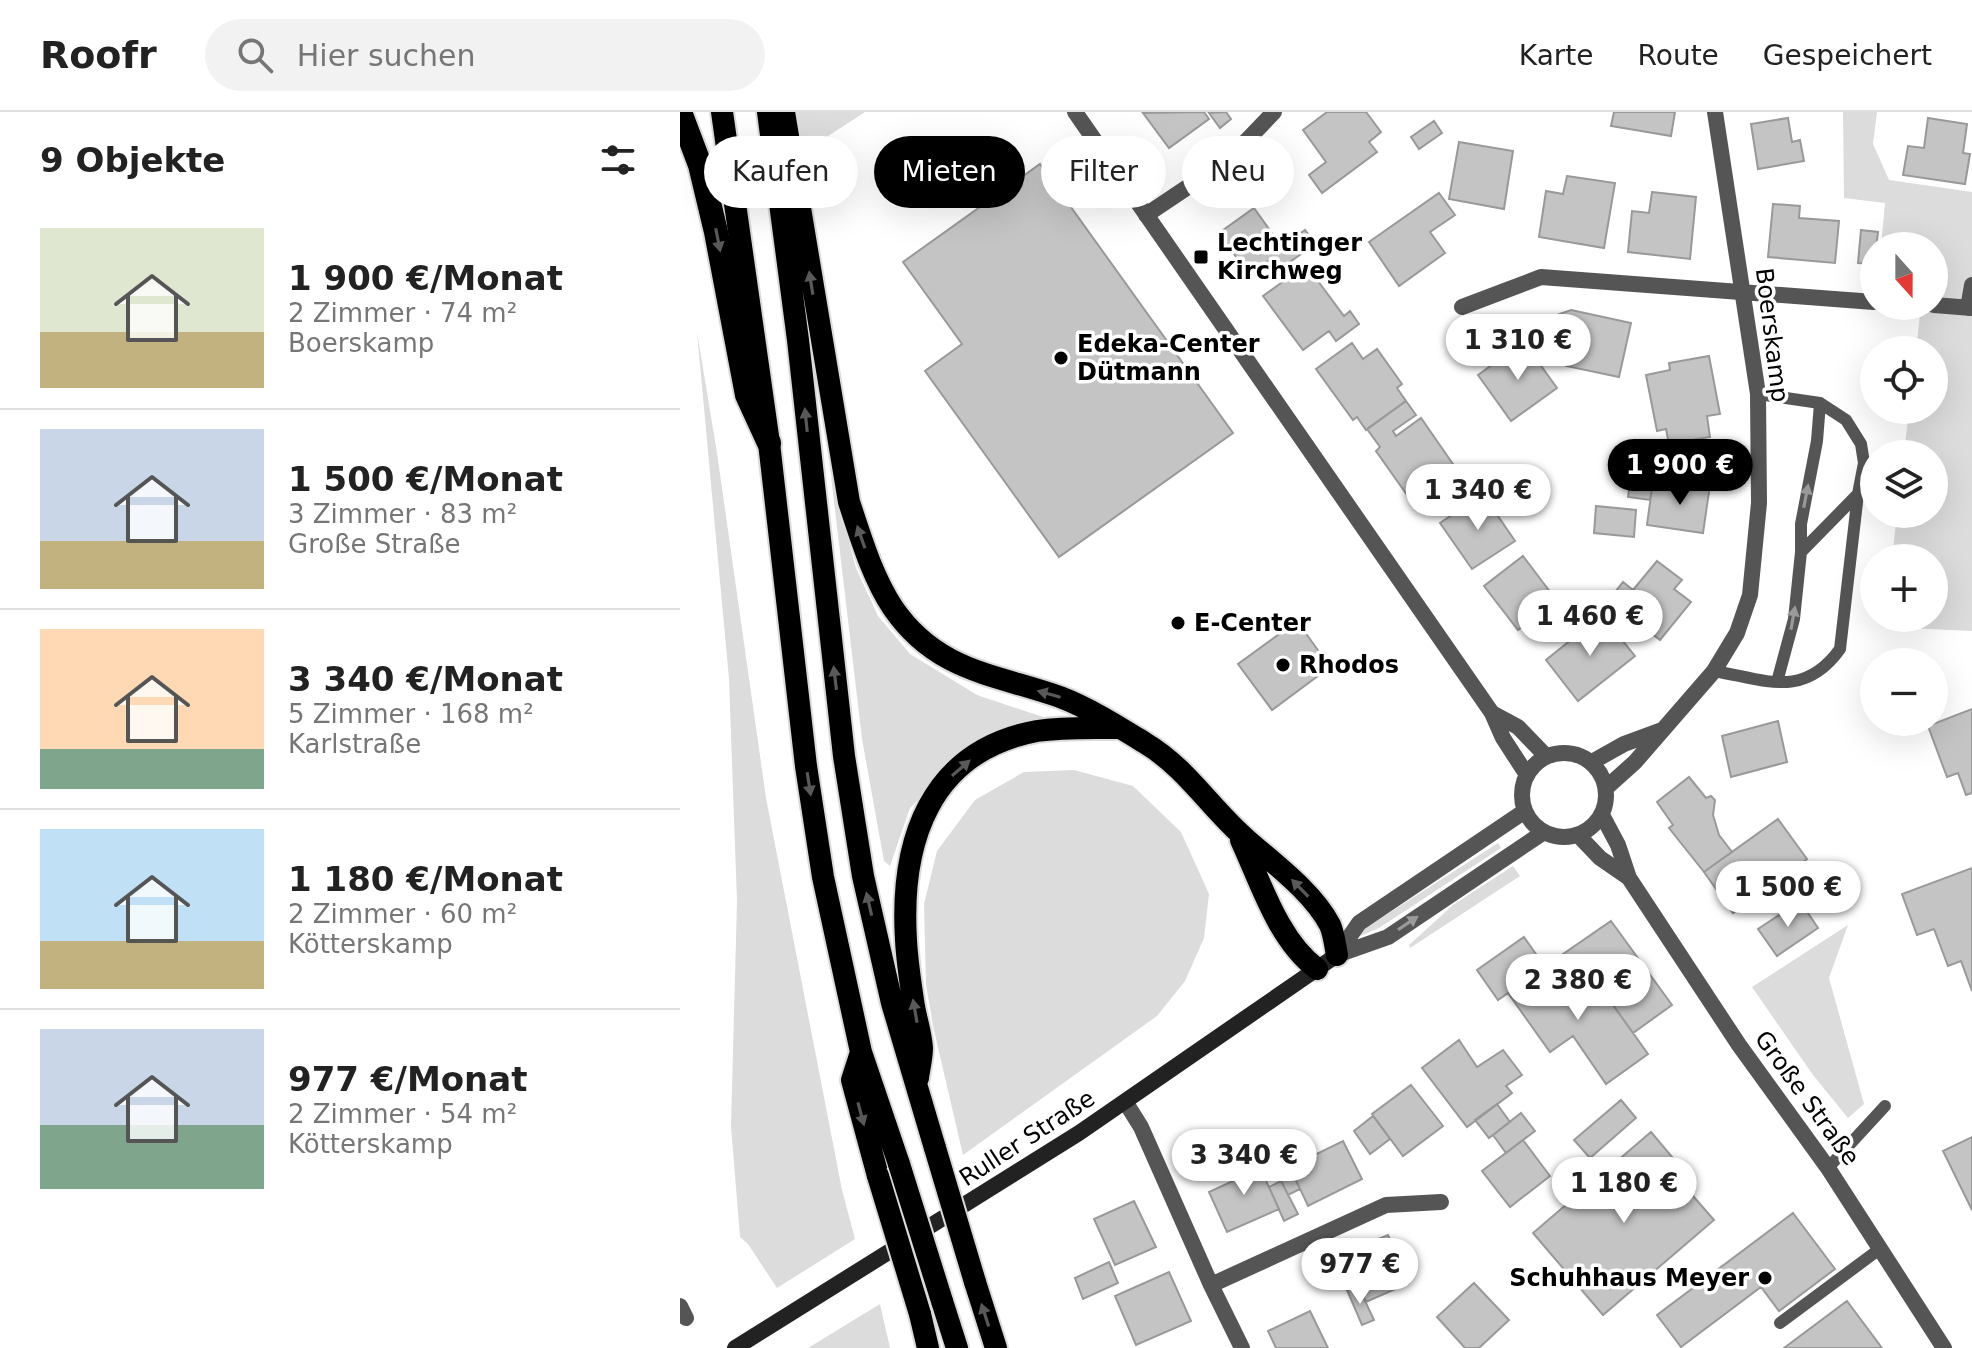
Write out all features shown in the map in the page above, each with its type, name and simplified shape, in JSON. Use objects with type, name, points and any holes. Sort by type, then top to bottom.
[{"type":"highway","points":[[680,112],[700,165],[716,232],[747,395],[769,443]]},
{"type":"highway","points":[[722,112],[769,443],[812,807],[837,952],[861,1052],[957,1348]]},
{"type":"highway","points":[[768,112],[798,340],[844,756],[863,876],[892,1003],[996,1348]]},
{"type":"highway","points":[[784,112],[849,502],[869,562],[894,608],[922,639],[951,660],[991,678],[1062,698],[1119,728],[1175,764],[1237,831],[1303,890],[1330,926],[1337,955]]},
{"type":"highway","points":[[917,1088],[922,1049],[906,937],[908,864],[921,816],[940,787],[967,761],[1001,742],[1037,731],[1119,728]]},
{"type":"highway","points":[[1237,831],[1280,924],[1302,957],[1317,969]]},
{"type":"highway","points":[[861,1052],[852,1080],[928,1348]]},
{"type":"main road","name":"Ruller Straße","points":[[735,1348],[1126,1103],[1337,955]]},
{"type":"street","points":[[1075,112],[1492,713],[1503,738],[1527,775]]},
{"type":"street","points":[[1146,215],[1228,160],[1274,112]]},
{"type":"street","name":"Boerskamp","points":[[1606,788],[1714,671],[1737,633],[1750,595],[1759,503],[1758,394],[1715,112]]},
{"type":"street","points":[[1462,307],[1541,277],[1860,301]]},
{"type":"street","points":[[1948,306],[1970,308],[1972,285]]},
{"type":"street","points":[[1492,713],[1518,727],[1546,756]]},
{"type":"street","name":"Boerskamp","points":[[1592,762],[1624,744],[1663,729]]},
{"type":"street","points":[[1570,752],[1592,762],[1604,779],[1606,788],[1602,815],[1588,831],[1578,835],[1555,836],[1536,827],[1525,811],[1522,786],[1535,764],[1546,756],[1570,752]]},
{"type":"street","name":"Ruller Straße","points":[[1337,955],[1359,923],[1525,811]]},
{"type":"street","name":"Große Straße","points":[[1602,815],[1618,845],[1629,878],[1739,1045],[1828,1168],[1944,1348]]},
{"type":"street","name":"Ruller Straße","points":[[1337,955],[1388,937],[1544,832]]},
{"type":"street","name":"Große Straße","points":[[1578,835],[1600,858],[1629,878]]},
{"type":"street","points":[[1126,1103],[1141,1127],[1242,1348]]},
{"type":"street","points":[[1211,1285],[1386,1205],[1441,1202]]},
{"type":"lane","points":[[1714,671],[1791,684],[1813,675],[1830,663],[1840,649],[1864,463],[1861,444],[1846,420],[1820,403],[1758,394]]},
{"type":"lane","points":[[1777,682],[1794,619],[1801,524],[1817,441],[1820,403]]},
{"type":"lane","points":[[1801,552],[1858,494]]},
{"type":"lane","points":[[1828,1168],[1885,1106]]},
{"type":"lane","points":[[1780,1323],[1881,1248]]},
{"type":"shaded area","points":[[790,112],[865,112],[828,136],[794,136]]},
{"type":"shaded area","points":[[1843,112],[1877,112],[1873,144],[1889,180],[1972,192],[1972,631],[1948,630],[1948,544],[1894,544],[1895,528],[1948,528],[1948,440],[1906,440],[1907,424],[1948,424],[1948,336],[1918,336],[1919,320],[1948,320],[1948,232],[1882,232],[1885,203],[1844,198]]},
{"type":"shaded area","points":[[697,332],[766,798],[842,1190],[855,1239],[777,1288],[740,1237],[731,1126],[737,901],[729,679]]},
{"type":"shaded area","points":[[831,476],[856,568],[878,616],[910,654],[977,695],[1046,718],[1024,722],[962,754],[910,808],[890,866],[884,861],[862,739]]},
{"type":"shaded area","points":[[1074,770],[1133,786],[1181,832],[1209,894],[1204,938],[1185,981],[1157,1016],[963,1155],[926,984],[924,904],[937,851],[975,800],[1024,772]]},
{"type":"shaded area","points":[[1498,843],[1501,848],[1379,928],[1360,936],[1358,933]]},
{"type":"shaded area","points":[[1513,866],[1520,876],[1410,948],[1409,945],[1453,905]]},
{"type":"shaded area","points":[[1848,925],[1829,978],[1864,1104],[1848,1118],[1813,1075],[1752,987]]},
{"type":"shaded area","points":[[880,1304],[890,1348],[808,1348]]},
{"type":"building","points":[[1204,112],[1209,119],[1169,148],[1166,136],[1160,136],[1143,113]]},
{"type":"building","points":[[1226,112],[1231,119],[1220,128],[1209,113]]},
{"type":"building","points":[[1327,112],[1366,112],[1381,132],[1369,142],[1377,152],[1322,193],[1309,175],[1326,162],[1303,130]]},
{"type":"building","points":[[1614,112],[1675,112],[1671,136],[1611,126]]},
{"type":"building","points":[[1788,118],[1792,142],[1800,140],[1804,161],[1758,169],[1751,124]]},
{"type":"building","points":[[1928,118],[1967,124],[1963,153],[1970,154],[1965,184],[1903,175],[1908,146],[1924,148]]},
{"type":"building","points":[[1434,121],[1442,133],[1419,149],[1411,137]]},
{"type":"building","points":[[1459,142],[1513,151],[1504,209],[1449,199]]},
{"type":"building","name":"Edeka-Center Dütmann","points":[[1040,164],[1041,208],[1072,208],[1233,433],[1059,557],[925,371],[962,344],[903,262],[978,208],[1025,208],[1025,175]]},
{"type":"building","points":[[1567,176],[1615,183],[1604,248],[1539,237],[1546,191],[1563,194]]},
{"type":"building","points":[[1652,192],[1696,197],[1690,259],[1628,252],[1632,211],[1649,213]]},
{"type":"building","points":[[1439,193],[1455,215],[1430,232],[1445,253],[1399,286],[1369,242]]},
{"type":"building","points":[[1773,204],[1800,206],[1799,218],[1839,221],[1835,263],[1768,257]]},
{"type":"building","points":[[1254,208],[1279,243],[1291,234],[1294,238],[1305,230],[1315,244],[1276,272],[1268,261],[1249,275],[1219,233]]},
{"type":"building","points":[[1306,265],[1344,316],[1350,311],[1359,324],[1336,341],[1329,331],[1303,350],[1263,296]]},
{"type":"building","points":[[1571,310],[1631,323],[1619,377],[1566,366],[1559,346],[1552,349],[1542,320]]},
{"type":"building","points":[[1524,342],[1557,388],[1511,421],[1478,375]]},
{"type":"building","points":[[1352,343],[1363,359],[1377,349],[1402,384],[1397,388],[1406,401],[1366,430],[1357,417],[1353,420],[1316,369]]},
{"type":"building","points":[[1709,356],[1720,414],[1707,416],[1710,437],[1669,444],[1666,429],[1657,431],[1646,375],[1670,370],[1669,363]]},
{"type":"building","points":[[1406,401],[1416,415],[1393,431],[1396,436],[1421,418],[1455,467],[1410,499],[1376,451],[1380,447],[1367,429]]},
{"type":"building","points":[[1635,453],[1680,460],[1675,491],[1652,488],[1650,500],[1628,497]]},
{"type":"building","points":[[1677,481],[1710,485],[1703,533],[1647,525],[1652,488],[1675,491]]},
{"type":"building","points":[[1483,494],[1515,541],[1472,569],[1440,523]]},
{"type":"building","points":[[1596,506],[1636,510],[1634,537],[1594,533]]},
{"type":"building","points":[[1523,556],[1557,601],[1518,630],[1484,586]]},
{"type":"building","points":[[1657,561],[1682,580],[1674,589],[1691,602],[1660,640],[1635,620],[1631,626],[1605,605],[1623,582],[1633,590]]},
{"type":"building","points":[[1602,615],[1635,656],[1578,701],[1546,660]]},
{"type":"building","points":[[1297,621],[1330,667],[1272,710],[1238,664]]},
{"type":"building","points":[[1972,709],[1972,793],[1966,795],[1958,773],[1947,777],[1932,736],[1948,736],[1948,718]]},
{"type":"building","points":[[1778,721],[1787,762],[1731,777],[1722,736]]},
{"type":"building","points":[[1689,777],[1706,798],[1711,796],[1715,800],[1713,815],[1719,835],[1732,852],[1704,872],[1669,828],[1673,825],[1657,802]]},
{"type":"building","points":[[1778,819],[1807,859],[1733,913],[1704,872]]},
{"type":"building","points":[[1972,868],[1972,991],[1961,961],[1948,966],[1934,929],[1917,935],[1902,894]]},
{"type":"building","points":[[1800,901],[1818,928],[1777,956],[1758,929]]},
{"type":"building","points":[[1611,921],[1672,1005],[1633,1033],[1603,991],[1584,1004],[1553,961]]},
{"type":"building","points":[[1524,937],[1545,967],[1498,1000],[1477,970]]},
{"type":"building","points":[[1553,961],[1584,1004],[1603,991],[1648,1054],[1606,1084],[1573,1036],[1550,1052],[1508,993]]},
{"type":"building","points":[[1459,1040],[1477,1067],[1503,1050],[1522,1075],[1506,1086],[1512,1093],[1467,1127],[1422,1068]]},
{"type":"building","points":[[1411,1085],[1443,1126],[1403,1156],[1372,1114]]},
{"type":"building","points":[[1621,1100],[1636,1118],[1590,1158],[1574,1140]]},
{"type":"building","points":[[1497,1104],[1510,1122],[1489,1138],[1475,1120]]},
{"type":"building","points":[[1521,1113],[1535,1131],[1506,1153],[1493,1135]]},
{"type":"building","points":[[1373,1116],[1390,1139],[1370,1154],[1354,1131]]},
{"type":"building","points":[[1651,1132],[1673,1158],[1665,1164],[1714,1220],[1603,1315],[1533,1233]]},
{"type":"building","points":[[1972,1137],[1972,1210],[1943,1151]]},
{"type":"building","points":[[1523,1140],[1550,1176],[1510,1207],[1482,1171]]},
{"type":"building","points":[[1343,1141],[1362,1179],[1308,1206],[1290,1167]]},
{"type":"building","points":[[1285,1158],[1300,1189],[1288,1195],[1273,1164]]},
{"type":"building","points":[[1256,1159],[1279,1209],[1227,1232],[1209,1192],[1233,1181],[1228,1171]]},
{"type":"building","points":[[1281,1181],[1298,1214],[1284,1221],[1269,1187]]},
{"type":"building","points":[[1134,1201],[1156,1247],[1115,1265],[1094,1219]]},
{"type":"building","name":"Schuhhaus Meyer","points":[[1793,1213],[1835,1269],[1779,1311],[1761,1287],[1681,1347],[1657,1315]]},
{"type":"building","points":[[1388,1235],[1409,1283],[1366,1302],[1344,1253]]},
{"type":"building","points":[[1109,1262],[1118,1283],[1083,1299],[1075,1278]]},
{"type":"building","points":[[1169,1272],[1191,1321],[1136,1345],[1115,1296]]},
{"type":"building","points":[[1474,1283],[1509,1320],[1479,1348],[1465,1348],[1437,1317]]},
{"type":"building","points":[[1358,1286],[1374,1320],[1362,1325],[1347,1290]]},
{"type":"building","points":[[1847,1301],[1882,1348],[1784,1348]]},
{"type":"building","points":[[1310,1311],[1328,1348],[1276,1348],[1268,1331]]},
{"type":"place","name":"Lechtinger Kirchweg","points":[[1201,257]]},
{"type":"place","name":"Edeka-Center Dütmann","points":[[1061,358]]},
{"type":"place","name":"E-Center","points":[[1178,623]]},
{"type":"place","name":"Rhodos","points":[[1283,665]]},
{"type":"place","name":"Schuhhaus Meyer","points":[[1765,1278]]}]
